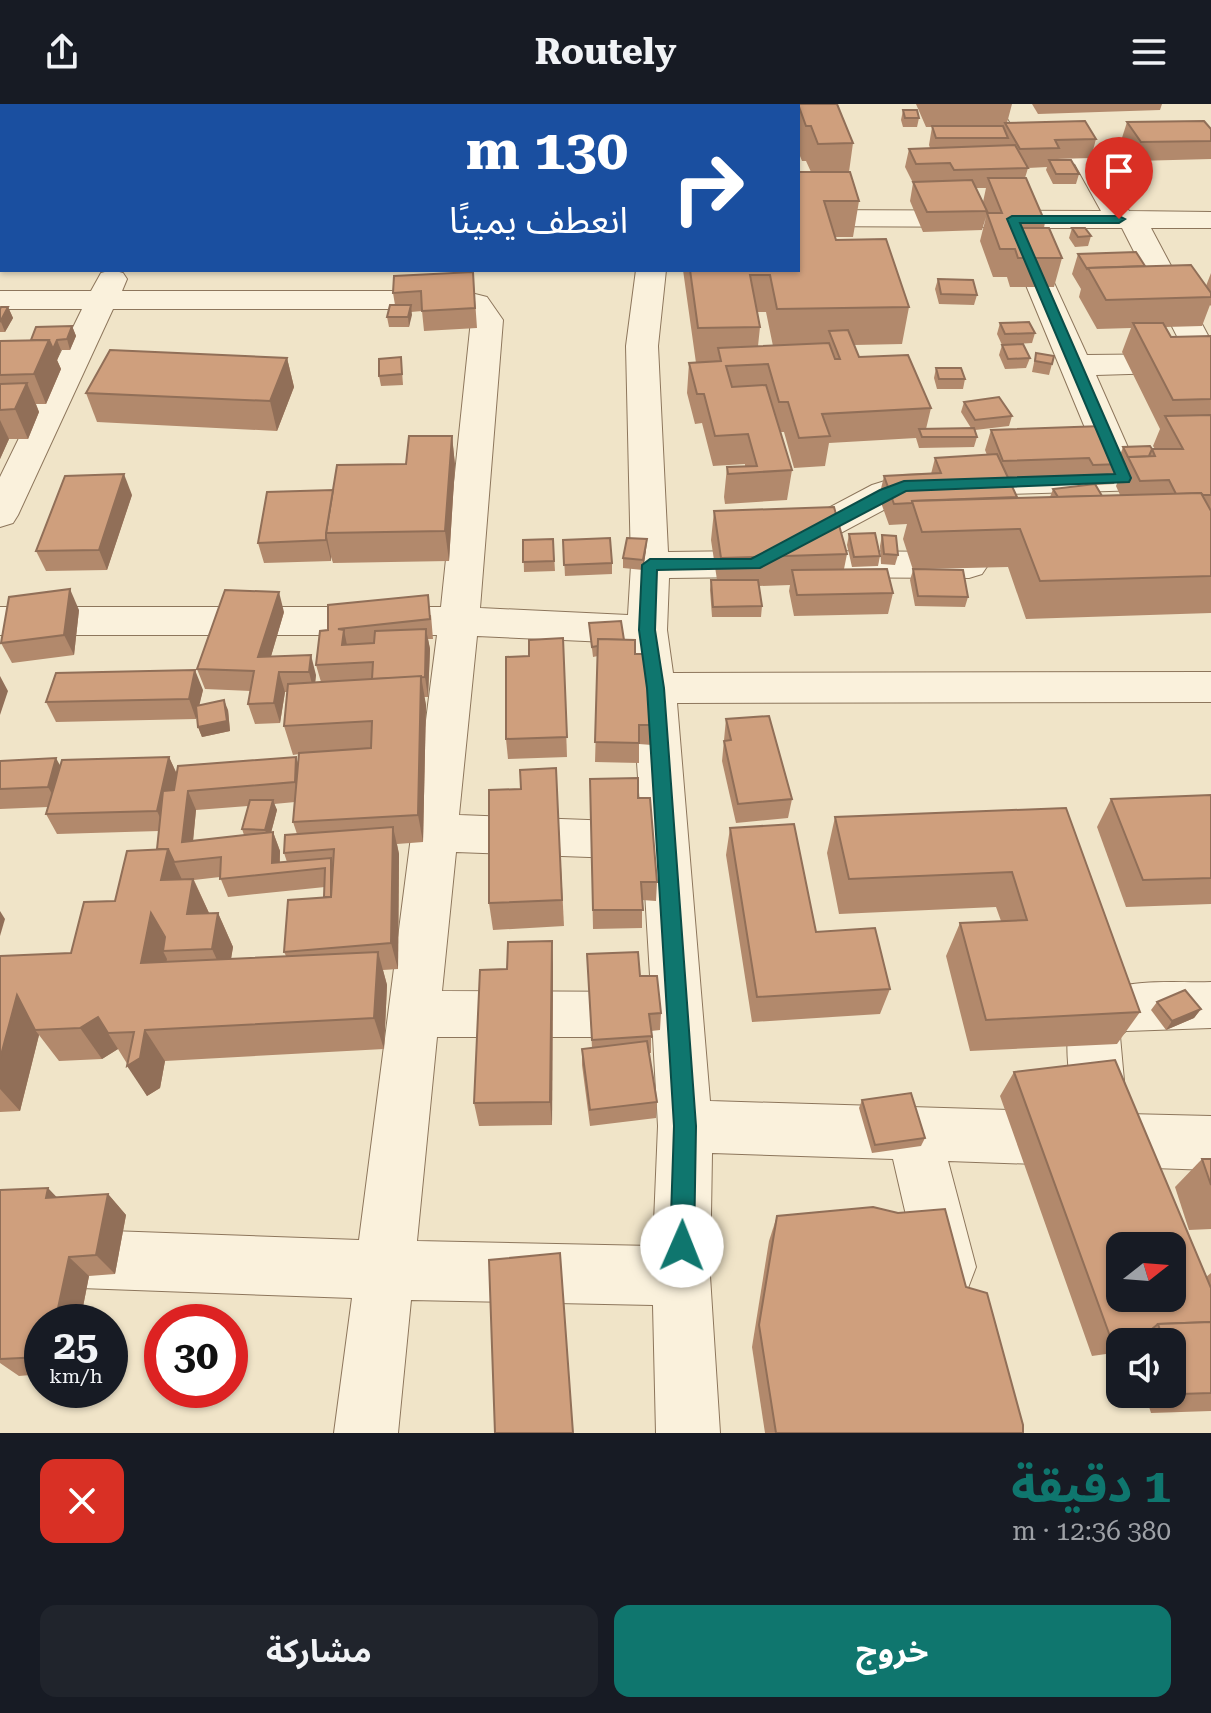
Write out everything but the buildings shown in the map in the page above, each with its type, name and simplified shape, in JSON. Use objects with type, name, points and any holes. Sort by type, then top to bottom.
[{"type":"street","points":[[986,104],[1002,132],[1076,155],[1089,163],[1126,219],[1209,368],[1075,365]]},
{"type":"street","points":[[983,155],[1076,155]]},
{"type":"street","points":[[800,218],[1211,220]]},
{"type":"street","points":[[1012,219],[1124,478]]},
{"type":"street","points":[[651,272],[642,346],[650,565],[647,630],[655,688],[685,1126],[681,1276],[688,1433]]},
{"type":"street","points":[[0,515],[108,285]]},
{"type":"street","points":[[0,300],[108,285],[463,300],[476,303],[487,320],[459,621],[366,1433]]},
{"type":"street","points":[[1174,301],[1211,300]]},
{"type":"street","points":[[754,564],[885,493],[904,486],[1211,477]]},
{"type":"street","points":[[650,565],[1006,565]]},
{"type":"street","points":[[0,621],[459,621],[647,630]]},
{"type":"street","points":[[655,688],[1211,687]]},
{"type":"street","points":[[434,833],[666,841]]},
{"type":"street","points":[[1102,1139],[1094,1033],[1102,1020],[1116,1009],[1211,1005]]},
{"type":"street","points":[[414,1014],[678,1015]]},
{"type":"street","points":[[685,1126],[1211,1143]]},
{"type":"street","points":[[914,1133],[959,1313]]},
{"type":"street","points":[[0,1256],[384,1270],[681,1276]]},
{"type":"route","points":[[682,1246],[685,1126],[655,688],[647,630],[650,565],[754,564],[885,493],[904,486],[1124,478],[1012,219],[1119,219]]}]
